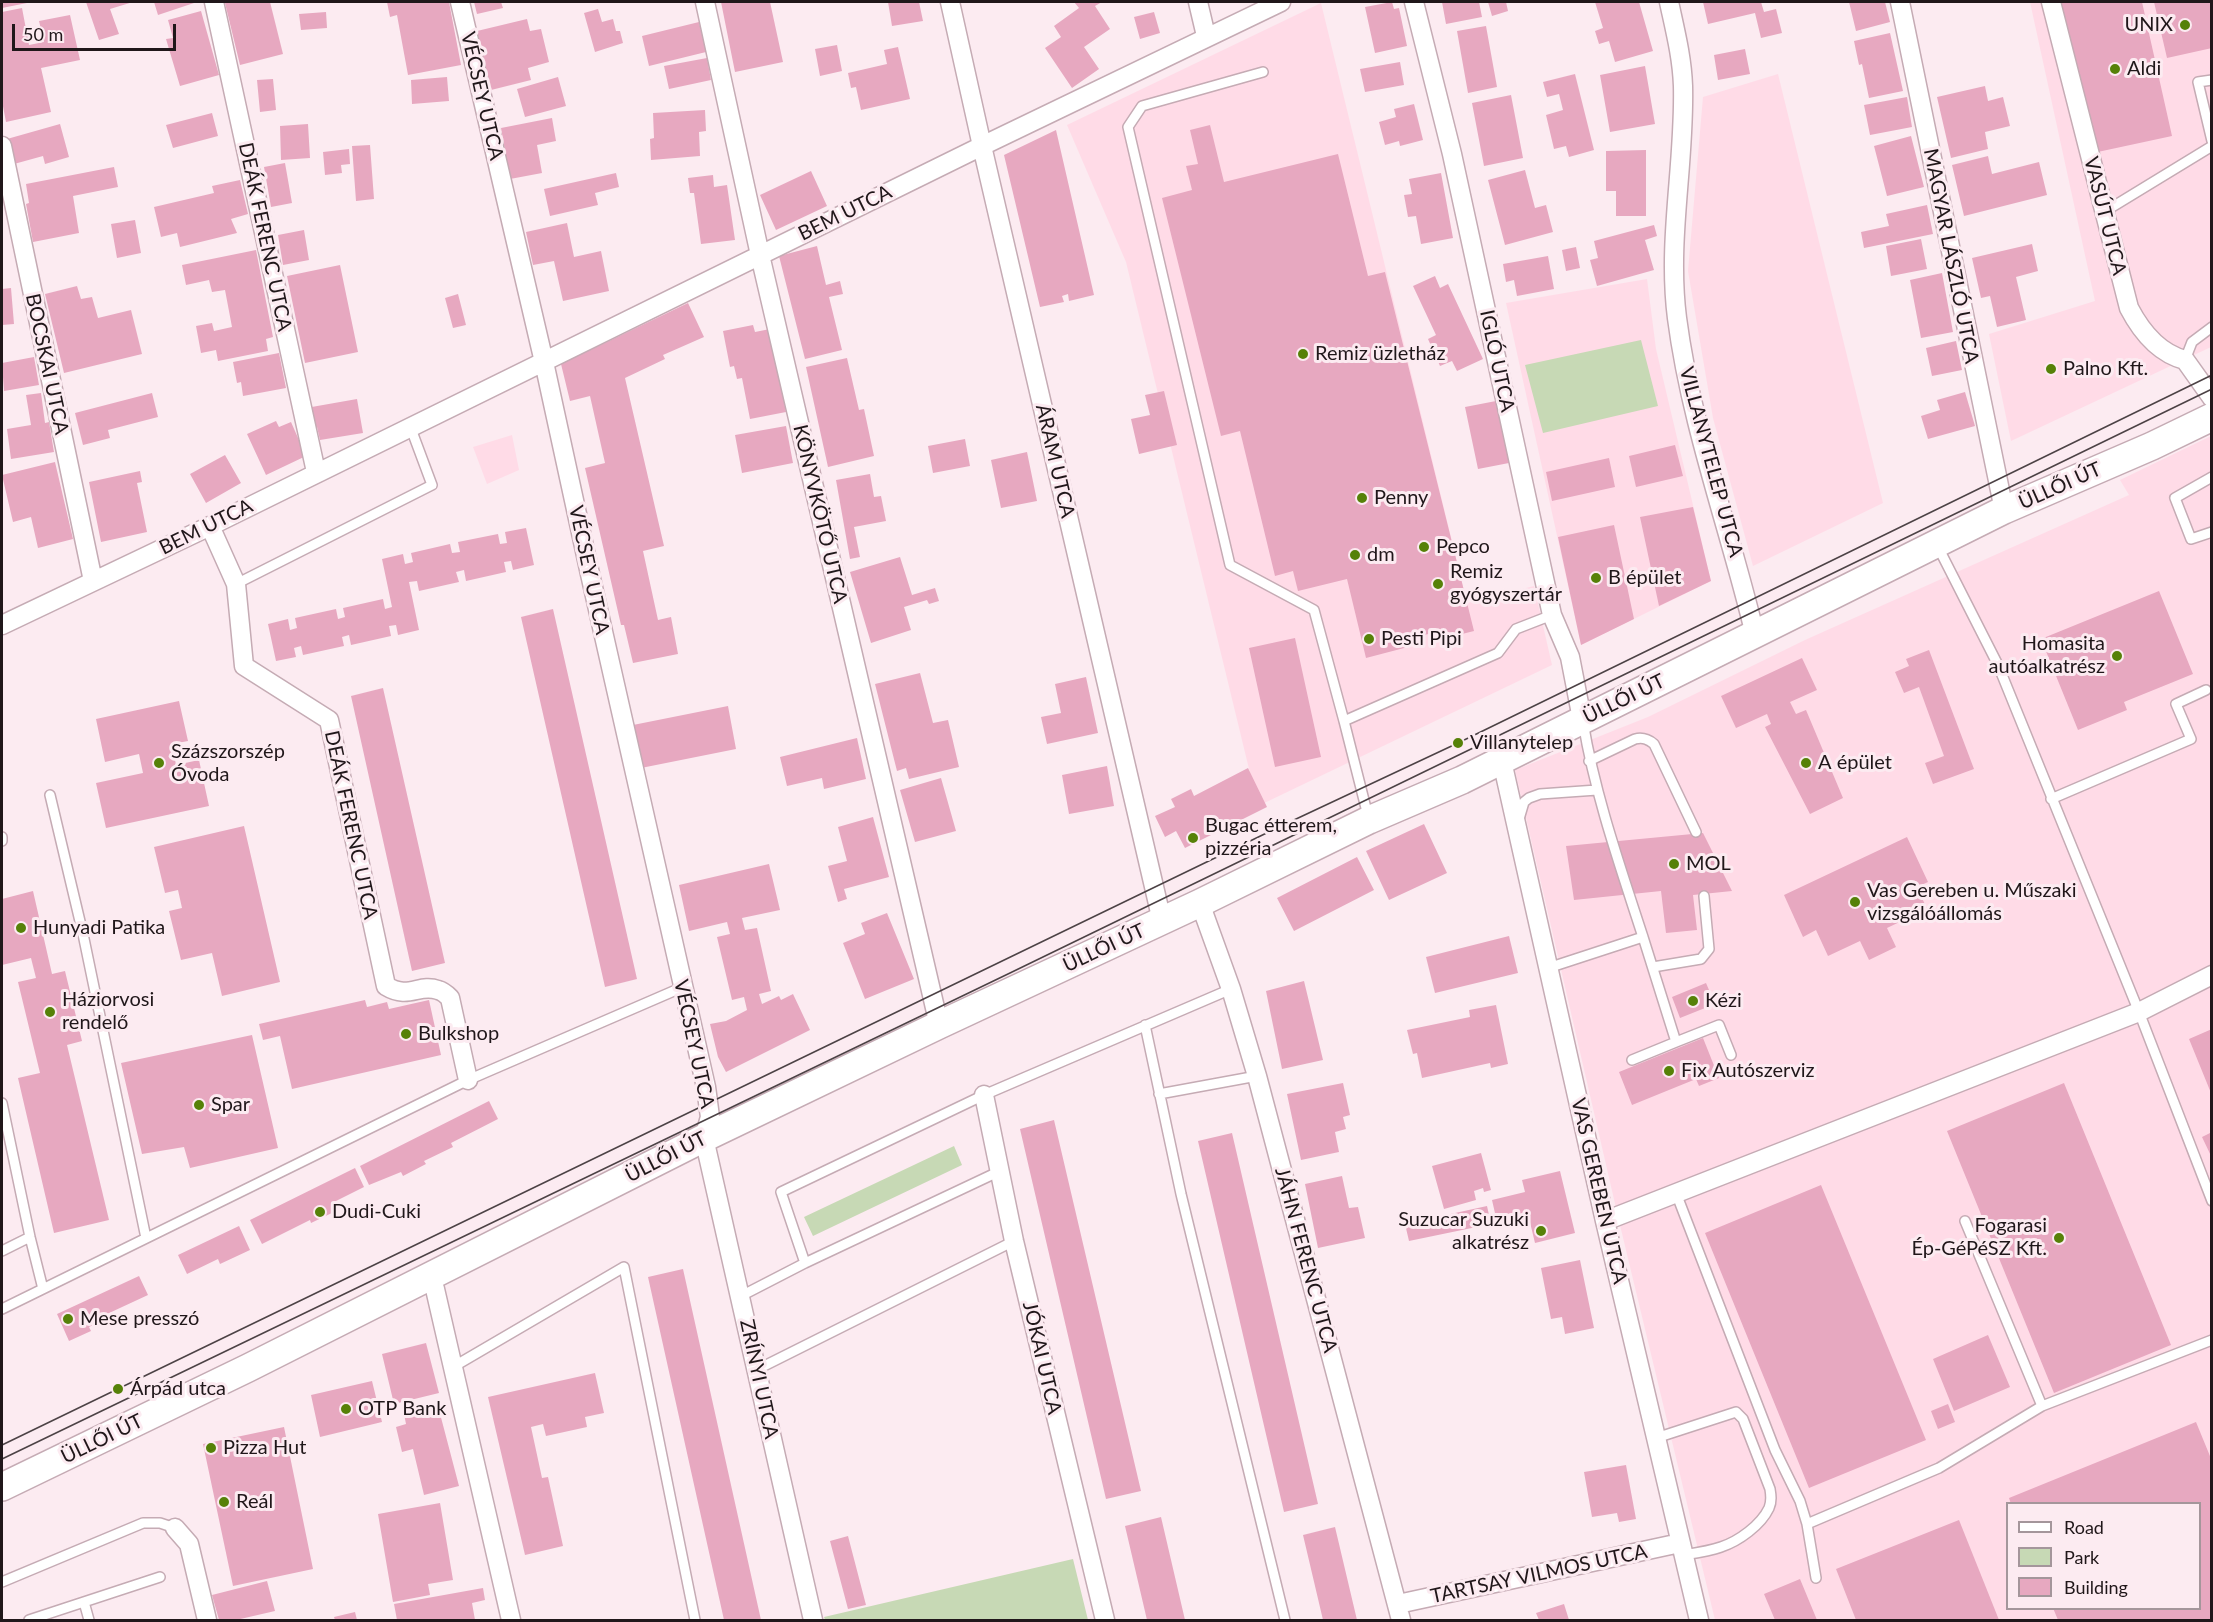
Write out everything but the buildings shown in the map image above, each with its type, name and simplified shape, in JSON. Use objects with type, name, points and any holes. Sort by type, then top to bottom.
[{"type":"main road","name":"ÜLLŐI ÚT","points":[[2,1487],[249,1368],[704,1138],[1200,903],[1369,820],[1502,761],[2004,510],[2152,446],[2211,417]]},
{"type":"street","name":"DEÁK FERENC UTCA","points":[[214,2],[316,472]]},
{"type":"street","name":"VÉCSEY UTCA","points":[[460,2],[544,362],[710,1103],[710,1117],[704,1138]]},
{"type":"street","name":"KÖNYVKÖTŐ UTCA","points":[[705,2],[760,255],[939,1025]]},
{"type":"street","name":"ÁRAM UTCA","points":[[950,2],[1162,921]]},
{"type":"street","points":[[1198,2],[1206,36]]},
{"type":"street","name":"BEM UTCA","points":[[2,625],[210,526],[1206,36],[1281,2]]},
{"type":"street","name":"IGLÓ UTCA","points":[[1414,2],[1452,154],[1552,615],[1570,657],[1582,719]]},
{"type":"street","name":"VILLANYTELEP UTCA","points":[[1669,2],[1680,52],[1683,88],[1672,258],[1677,319],[1695,417],[1755,635]]},
{"type":"street","name":"MAGYAR LÁSZLÓ UTCA","points":[[1900,2],[2004,510]]},
{"type":"street","name":"VASÚT UTCA","points":[[2051,2],[2129,308],[2147,336],[2171,356],[2185,360],[2211,398]]},
{"type":"street","name":"BOCSKAI UTCA","points":[[2,146],[93,581]]},
{"type":"street","name":"DEÁK FERENC UTCA","points":[[210,526],[236,584],[244,666],[329,720],[386,986],[394,991],[405,993],[428,989],[438,990],[450,998],[468,1080]]},
{"type":"street","name":"VAS GEREBEN UTCA","points":[[1502,761],[1605,1221],[1699,1620]]},
{"type":"street","name":"JÁHN FERENC UTCA","points":[[1200,903],[1231,989],[1257,1076],[1400,1612]]},
{"type":"street","points":[[1605,1221],[2139,1012],[2211,975]]},
{"type":"street","name":"JÓKAI UTCA","points":[[984,1095],[1014,1241],[1105,1620]]},
{"type":"street","name":"ZRÍNYI UTCA","points":[[704,1138],[813,1620]]},
{"type":"street","points":[[430,1276],[435,1289],[511,1620]]},
{"type":"street","points":[[175,1528],[189,1544],[207,1620]]},
{"type":"street","name":"TARTSAY VILMOS UTCA","points":[[1400,1612],[1682,1549]]},
{"type":"lane","points":[[1263,72],[1142,106],[1128,128],[1230,565],[1314,610],[1369,820]]},
{"type":"lane","points":[[2211,80],[2198,82],[2211,141]]},
{"type":"lane","points":[[2104,212],[2211,146]]},
{"type":"lane","points":[[2185,360],[2192,342],[2211,327]]},
{"type":"lane","points":[[236,584],[432,485],[410,426]]},
{"type":"lane","points":[[2211,477],[2175,498],[2191,539],[2211,532]]},
{"type":"lane","points":[[1936,543],[1998,665],[2139,1012],[2211,1201]]},
{"type":"lane","points":[[1344,721],[1498,653],[1516,628],[1552,615]]},
{"type":"lane","points":[[2051,799],[2191,739],[2176,704],[2206,690]]},
{"type":"lane","points":[[1582,719],[1589,761],[1597,790],[1676,1042]]},
{"type":"lane","points":[[1589,761],[1641,738],[1650,741],[1654,744],[1696,832]]},
{"type":"lane","points":[[1518,837],[1521,810],[1529,798],[1597,790]]},
{"type":"lane","points":[[50,795],[83,934],[146,1238]]},
{"type":"lane","points":[[1653,967],[1701,959],[1707,955],[1709,949],[1704,896]]},
{"type":"lane","points":[[1548,968],[1643,937]]},
{"type":"lane","points":[[2,1309],[468,1080],[683,987]]},
{"type":"lane","points":[[805,1263],[781,1192],[984,1095],[1231,989]]},
{"type":"lane","points":[[1632,1060],[1719,1025],[1731,1055]]},
{"type":"lane","points":[[1145,1026],[1181,1194],[1285,1620]]},
{"type":"lane","points":[[1159,1094],[1257,1076]]},
{"type":"lane","points":[[2,1103],[43,1289]]},
{"type":"lane","points":[[741,1296],[805,1263],[1000,1171]]},
{"type":"lane","points":[[1676,1193],[1775,1450],[1800,1501],[1807,1524],[1816,1578]]},
{"type":"lane","points":[[1965,1221],[2042,1406]]},
{"type":"lane","points":[[2,1251],[30,1237]]},
{"type":"lane","points":[[756,1370],[1014,1241]]},
{"type":"lane","points":[[452,1368],[624,1268],[695,1620]]},
{"type":"lane","points":[[1807,1524],[1939,1468],[2042,1406],[2211,1340]]},
{"type":"lane","points":[[1656,1438],[1736,1412],[1743,1419],[1770,1489],[1772,1499],[1770,1507],[1752,1529],[1720,1548],[1682,1549]]},
{"type":"lane","points":[[2,1582],[143,1523],[160,1523],[175,1528]]},
{"type":"lane","points":[[29,1620],[160,1577]]},
{"type":"lane","points":[[84,1602],[90,1620]]},
{"type":"shaded area","points":[[2030,2],[2211,2],[2211,347],[2011,441],[1989,334],[2095,301]]},
{"type":"shaded area","points":[[1321,3],[1467,603],[1534,586],[1552,665],[1258,806],[1126,262],[1067,125]]},
{"type":"shaded area","points":[[1778,74],[1883,503],[1753,566],[1713,418],[1688,271],[1703,97]]},
{"type":"shaded area","points":[[1647,279],[1656,349],[1711,581],[1581,645],[1506,303]]},
{"type":"shaded area","points":[[512,435],[519,470],[487,484],[473,447]]},
{"type":"shaded area","points":[[2211,436],[2211,1620],[1715,1620],[1619,1221],[1515,770],[1648,717],[1805,640],[2129,495],[2120,480]]},
{"type":"green space","points":[[1641,340],[1658,406],[1543,433],[1525,365]]},
{"type":"green space","points":[[954,1146],[962,1165],[813,1236],[804,1217]]},
{"type":"green space","points":[[1073,1559],[1088,1620],[825,1620],[824,1617]]},
{"type":"tram line","points":[[2,1445],[1279,827],[1458,743],[2212,375]]},
{"type":"tram line","points":[[2,1459],[1010,973],[2212,389]]},
{"type":"place","name":"UNIX","points":[[2185,25]]},
{"type":"place","name":"Aldi","points":[[2115,69]]},
{"type":"place","name":"Remiz üzletház","points":[[1303,354]]},
{"type":"place","name":"Palno Kft.","points":[[2051,369]]},
{"type":"place","name":"Penny","points":[[1362,498]]},
{"type":"place","name":"Pepco","points":[[1424,547]]},
{"type":"place","name":"dm","points":[[1355,555]]},
{"type":"place","name":"B épület","points":[[1596,578]]},
{"type":"place","name":"Remiz gyógyszertár","points":[[1438,584]]},
{"type":"place","name":"Pesti Pipi","points":[[1369,639]]},
{"type":"place","name":"Homasita autóalkatrész","points":[[2117,656]]},
{"type":"place","name":"Villanytelep","points":[[1458,743]]},
{"type":"place","name":"Százszorszép Óvoda","points":[[159,763]]},
{"type":"place","name":"A épület","points":[[1806,763]]},
{"type":"place","name":"Bugac étterem, pizzéria","points":[[1193,838]]},
{"type":"place","name":"MOL","points":[[1674,864]]},
{"type":"place","name":"Vas Gereben u. Műszaki vizsgálóállomás","points":[[1855,902]]},
{"type":"place","name":"Hunyadi Patika","points":[[21,928]]},
{"type":"place","name":"Kézi","points":[[1693,1001]]},
{"type":"place","name":"Háziorvosi rendelő","points":[[50,1012]]},
{"type":"place","name":"Bulkshop","points":[[406,1034]]},
{"type":"place","name":"Fix Autószerviz","points":[[1669,1071]]},
{"type":"place","name":"Spar","points":[[199,1105]]},
{"type":"place","name":"Dudi-Cuki","points":[[320,1212]]},
{"type":"place","name":"Suzucar Suzuki alkatrész","points":[[1541,1231]]},
{"type":"place","name":"Fogarasi Ép-GéPéSZ Kft.","points":[[2059,1238]]},
{"type":"place","name":"Mese presszó","points":[[68,1319]]},
{"type":"place","name":"Árpád utca","points":[[118,1389]]},
{"type":"place","name":"OTP Bank","points":[[346,1409]]},
{"type":"place","name":"Pizza Hut","points":[[211,1448]]},
{"type":"place","name":"Reál","points":[[224,1502]]}]
